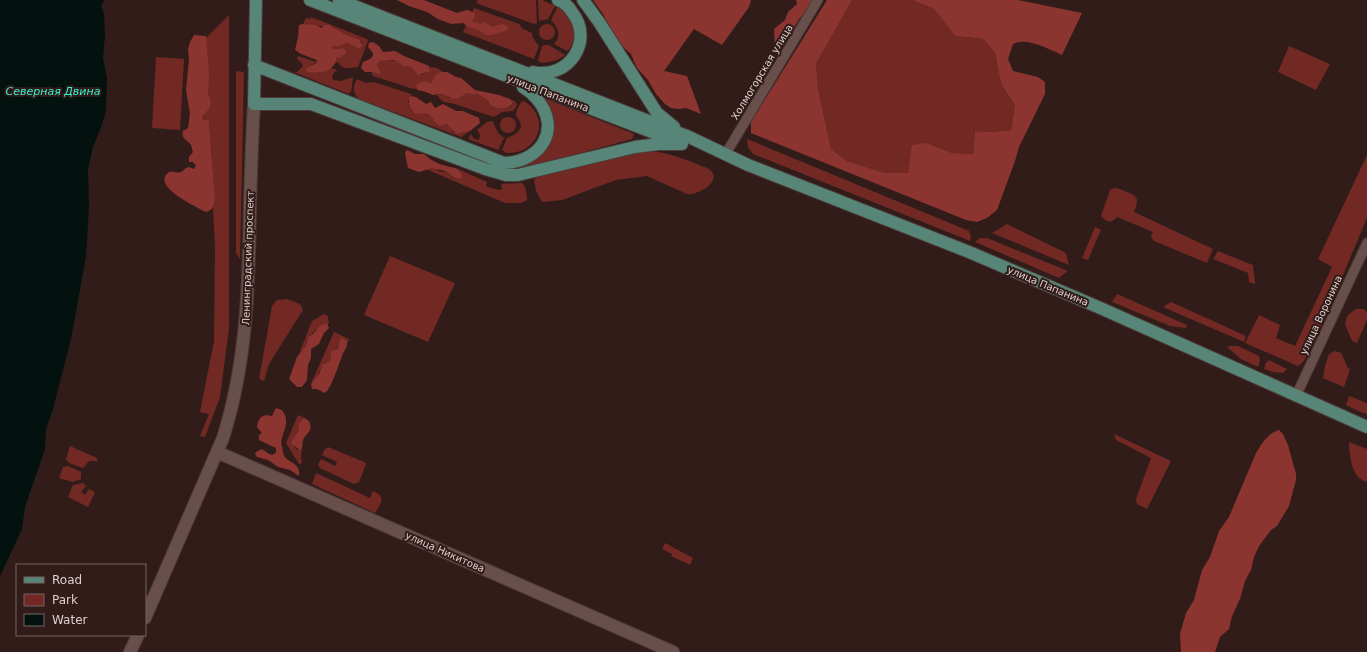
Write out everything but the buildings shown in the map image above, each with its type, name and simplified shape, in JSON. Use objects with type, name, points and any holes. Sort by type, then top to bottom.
[{"type":"main road","name":"Ленинградский проспект","points":[[146,616],[217,452],[231,411],[237,387],[249,279],[256,0]]},
{"type":"main road","points":[[310,0],[376,20]]},
{"type":"main road","points":[[339,0],[376,20]]},
{"type":"main road","points":[[513,74],[554,72],[565,66],[576,54],[582,34],[575,16],[570,9],[558,0]]},
{"type":"main road","points":[[583,0],[657,113],[684,140]]},
{"type":"main road","name":"улица Папанина","points":[[376,20],[725,155],[969,252],[1098,307],[1367,428]]},
{"type":"main road","points":[[254,65],[504,163],[518,161],[533,155],[543,145],[547,132],[547,124],[542,107],[537,99],[513,74]]},
{"type":"main road","points":[[254,104],[311,104],[485,169],[506,175],[526,174],[635,147],[684,140]]},
{"type":"main road","name":"улица Никитова","points":[[217,452],[673,652]]},
{"type":"main road","points":[[130,652],[138,636]]},
{"type":"street","name":"Холмогорская улица","points":[[725,155],[818,0]]},
{"type":"street","name":"улица Воронина","points":[[1296,396],[1367,243]]},
{"type":"green space","points":[[478,0],[536,0],[537,23],[534,24],[476,3]]},
{"type":"green space","points":[[538,0],[542,0],[555,6],[548,19],[539,21]]},
{"type":"green space","points":[[852,0],[912,0],[934,9],[955,36],[983,39],[995,53],[1001,84],[1015,105],[1011,130],[990,132],[975,131],[973,154],[952,153],[927,143],[910,161],[908,173],[885,173],[847,161],[831,149],[818,89],[816,64]]},
{"type":"green space","points":[[558,7],[570,16],[574,26],[574,40],[567,51],[554,44],[558,38],[558,32],[556,26],[551,20]]},
{"type":"green space","points":[[474,8],[519,24],[523,29],[532,33],[533,38],[539,46],[534,59],[463,32]]},
{"type":"green space","points":[[229,15],[229,328],[220,397],[205,437],[200,436],[209,414],[200,412],[214,341],[215,248],[213,208],[215,202],[209,121],[207,119],[203,120],[202,116],[210,102],[208,91],[206,38]]},
{"type":"green space","points":[[311,17],[367,39],[368,41],[358,67],[344,68],[338,62],[335,63],[337,57],[340,58],[346,54],[346,49],[334,49],[332,47],[347,43],[356,48],[362,42],[331,26],[303,24],[306,18],[311,19]]},
{"type":"green space","points":[[544,24],[550,24],[555,29],[553,38],[550,40],[544,40],[539,35],[539,29]]},
{"type":"green space","points":[[549,45],[565,55],[551,62],[541,63],[538,60],[542,46]]},
{"type":"green space","points":[[1289,46],[1330,64],[1316,90],[1278,72]]},
{"type":"green space","points":[[298,56],[316,62],[306,68],[308,72],[322,72],[331,68],[337,70],[333,75],[333,80],[341,81],[353,77],[351,92],[349,94],[294,72],[297,72],[303,66],[297,59]]},
{"type":"green space","points":[[156,57],[184,59],[180,130],[152,128]]},
{"type":"green space","points":[[380,61],[396,61],[404,66],[411,67],[421,75],[430,69],[430,67],[437,68],[443,72],[431,83],[422,82],[418,84],[416,89],[410,88],[373,76],[371,72],[378,74],[380,71],[377,65]]},
{"type":"green space","points":[[236,71],[244,72],[240,259],[236,253]]},
{"type":"green space","points":[[357,79],[366,83],[374,82],[411,94],[412,96],[410,96],[408,101],[412,112],[416,114],[428,113],[440,126],[447,124],[453,132],[458,134],[470,131],[461,137],[359,99],[355,94],[354,89]]},
{"type":"green space","points":[[466,93],[473,95],[478,94],[488,101],[489,104],[497,107],[511,107],[513,103],[511,100],[515,101],[517,105],[513,111],[502,112],[494,117],[455,104],[444,102],[437,95],[442,94],[450,98]]},
{"type":"green space","points":[[546,99],[634,134],[632,139],[522,169],[516,169],[516,167],[539,157],[548,145],[549,137]]},
{"type":"green space","points":[[524,101],[533,108],[538,117],[538,134],[533,142],[526,148],[517,152],[506,153],[502,150],[507,138],[516,134],[521,127],[519,119],[516,116],[516,112],[521,102]]},
{"type":"green space","points":[[505,117],[511,117],[516,122],[514,131],[511,133],[505,133],[500,128],[500,122]]},
{"type":"green space","points":[[487,122],[493,122],[498,133],[504,138],[498,150],[468,139],[471,134],[474,139],[479,140],[480,135],[477,130]]},
{"type":"green space","points":[[747,139],[969,231],[971,236],[970,241],[753,154],[748,147]]},
{"type":"green space","points":[[636,151],[664,153],[681,158],[707,168],[712,172],[714,177],[709,186],[704,190],[692,194],[687,194],[647,176],[616,180],[562,200],[542,202],[536,191],[534,181],[536,177]]},
{"type":"green space","points":[[1367,155],[1367,218],[1315,341],[1303,362],[1298,366],[1245,343],[1259,315],[1280,325],[1276,338],[1295,346],[1332,267],[1318,259]]},
{"type":"green space","points":[[432,168],[438,171],[446,172],[453,178],[457,179],[462,174],[456,168],[487,182],[487,187],[499,190],[502,189],[501,184],[522,183],[526,191],[527,200],[521,203],[505,203],[426,169]]},
{"type":"green space","points":[[1114,188],[1127,192],[1136,197],[1137,202],[1134,212],[1213,249],[1207,263],[1154,241],[1151,237],[1153,232],[1117,217],[1113,221],[1105,220],[1101,216],[1110,190]]},
{"type":"green space","points":[[1007,224],[1066,253],[1069,265],[992,233]]},
{"type":"green space","points":[[1095,227],[1101,230],[1088,260],[1082,258]]},
{"type":"green space","points":[[980,238],[987,238],[1068,271],[1059,278],[975,242]]},
{"type":"green space","points":[[1218,251],[1253,265],[1255,284],[1249,282],[1248,273],[1213,259]]},
{"type":"green space","points":[[390,256],[455,283],[428,342],[364,315]]},
{"type":"green space","points":[[1117,294],[1187,325],[1186,328],[1170,326],[1112,302]]},
{"type":"green space","points":[[287,299],[300,304],[303,310],[269,364],[264,381],[259,379],[272,306],[277,300]]},
{"type":"green space","points":[[1171,302],[1246,336],[1244,342],[1163,307]]},
{"type":"green space","points":[[1356,309],[1364,309],[1367,312],[1367,320],[1357,343],[1352,341],[1345,324],[1347,316]]},
{"type":"green space","points":[[323,314],[328,316],[329,324],[327,322],[321,325],[306,339],[306,346],[299,354],[312,321]]},
{"type":"green space","points":[[334,332],[349,339],[348,343],[346,340],[340,339],[338,347],[331,351],[330,361],[324,363],[315,380],[311,384]]},
{"type":"green space","points":[[1238,346],[1259,356],[1260,361],[1258,367],[1241,359],[1227,347]]},
{"type":"green space","points":[[1335,351],[1341,353],[1348,368],[1350,369],[1344,387],[1323,378],[1329,354]]},
{"type":"green space","points":[[1269,360],[1287,369],[1283,373],[1264,369]]},
{"type":"green space","points":[[1349,396],[1367,403],[1367,414],[1346,405]]},
{"type":"green space","points":[[298,415],[305,418],[291,442],[297,450],[302,448],[302,463],[299,464],[286,443]]},
{"type":"green space","points":[[1114,434],[1171,461],[1147,509],[1137,504],[1136,499],[1151,458],[1116,440]]},
{"type":"green space","points":[[1349,442],[1367,449],[1367,482],[1358,477],[1354,470],[1350,455]]},
{"type":"green space","points":[[70,446],[97,458],[98,461],[89,461],[83,468],[69,463],[66,459]]},
{"type":"green space","points":[[328,447],[366,464],[359,482],[354,484],[320,468],[318,465],[321,459],[335,466],[337,462],[322,455]]},
{"type":"green space","points":[[68,466],[81,472],[81,479],[73,482],[59,478],[63,467]]},
{"type":"green space","points":[[316,473],[370,498],[373,491],[380,495],[382,500],[381,503],[375,513],[312,484]]},
{"type":"green space","points":[[83,483],[86,486],[81,492],[85,495],[89,489],[95,492],[88,507],[68,497],[73,485]]},
{"type":"green space","points":[[665,543],[693,558],[690,565],[671,556],[672,554],[662,549]]},
{"type":"shaded area","points":[[397,0],[424,0],[457,13],[467,10],[475,13],[472,21],[473,23],[475,22],[480,24],[484,22],[494,27],[503,24],[508,27],[508,30],[487,35],[476,29],[468,27],[463,23],[451,24],[438,19],[427,12]]},
{"type":"shaded area","points":[[593,0],[751,0],[749,7],[722,45],[694,29],[664,71],[687,76],[701,114],[686,108],[671,108],[665,104],[656,94],[648,80],[637,68],[631,54],[622,46]]},
{"type":"shaded area","points":[[796,0],[815,0],[800,18],[786,40],[775,50],[774,29],[785,20],[788,12],[797,4]]},
{"type":"shaded area","points":[[827,0],[852,0],[816,64],[818,89],[831,149],[847,161],[885,173],[908,173],[912,145],[927,143],[952,153],[973,154],[975,131],[990,132],[1011,130],[1015,105],[1001,84],[995,53],[983,39],[955,36],[934,9],[912,0],[1018,0],[1082,13],[1062,55],[1031,43],[1019,42],[1013,44],[1008,59],[1013,71],[1038,77],[1045,82],[1045,94],[1019,147],[997,210],[987,218],[977,222],[966,220],[751,133],[751,122]]},
{"type":"shaded area","points":[[299,25],[316,25],[322,28],[324,25],[329,25],[360,40],[362,46],[359,49],[347,43],[334,46],[332,47],[334,49],[343,48],[346,50],[346,54],[340,58],[337,57],[334,65],[328,70],[307,72],[306,68],[316,63],[317,60],[295,50]]},
{"type":"shaded area","points":[[194,35],[206,36],[209,73],[208,91],[211,104],[202,116],[203,120],[209,119],[215,200],[213,208],[206,212],[170,190],[164,178],[170,172],[181,172],[189,167],[194,169],[196,166],[193,162],[189,162],[189,157],[193,152],[191,145],[183,136],[183,131],[188,128],[190,114],[186,90],[189,60],[188,49]]},
{"type":"shaded area","points":[[373,42],[379,46],[383,52],[395,51],[429,66],[430,71],[418,75],[411,67],[403,66],[393,60],[380,61],[377,65],[380,74],[365,72],[361,68],[363,62],[373,56],[373,53],[368,47],[369,43]]},
{"type":"shaded area","points":[[441,72],[447,72],[461,78],[475,90],[510,99],[513,102],[512,105],[506,108],[495,107],[490,105],[488,101],[478,94],[473,95],[466,93],[459,98],[453,99],[442,94],[433,95],[417,90],[416,86],[419,83],[425,81],[431,83],[436,75]]},
{"type":"shaded area","points":[[409,97],[416,97],[426,104],[431,102],[435,108],[443,104],[456,111],[463,111],[479,118],[480,123],[470,131],[457,134],[447,124],[440,126],[429,114],[415,114],[409,104]]},
{"type":"shaded area","points":[[407,150],[415,154],[424,154],[439,164],[456,168],[462,174],[462,178],[456,179],[445,171],[432,168],[419,172],[408,168],[405,153]]},
{"type":"shaded area","points":[[327,322],[329,328],[324,333],[319,344],[311,349],[307,380],[302,387],[297,387],[289,379],[297,357],[306,346],[307,338],[314,333],[319,326]]},
{"type":"shaded area","points":[[342,338],[347,341],[347,345],[330,387],[325,393],[317,389],[312,389],[311,384],[319,374],[323,364],[330,361],[331,351],[338,348],[340,339]]},
{"type":"shaded area","points":[[276,408],[282,410],[286,420],[281,443],[284,455],[297,466],[299,476],[290,470],[278,467],[268,460],[257,457],[255,454],[262,449],[271,454],[276,452],[276,448],[259,440],[259,435],[262,433],[257,427],[261,417],[266,415],[272,416]]},
{"type":"shaded area","points":[[304,418],[309,421],[310,428],[309,432],[303,439],[302,448],[299,450],[292,445],[291,442],[298,431],[299,424]]},
{"type":"shaded area","points":[[1279,430],[1283,434],[1288,445],[1296,474],[1296,480],[1289,506],[1277,526],[1271,530],[1259,546],[1254,557],[1251,570],[1245,581],[1240,599],[1232,616],[1229,629],[1220,637],[1215,652],[1181,652],[1180,634],[1186,613],[1194,600],[1202,570],[1210,557],[1219,531],[1229,517],[1256,453],[1268,436]]},
{"type":"water","name":"Северная Двина","points":[[0,0],[104,0],[101,6],[104,14],[105,35],[103,58],[107,78],[106,110],[93,147],[88,169],[89,208],[86,256],[71,339],[53,409],[46,429],[45,449],[25,507],[22,529],[0,576]]}]
